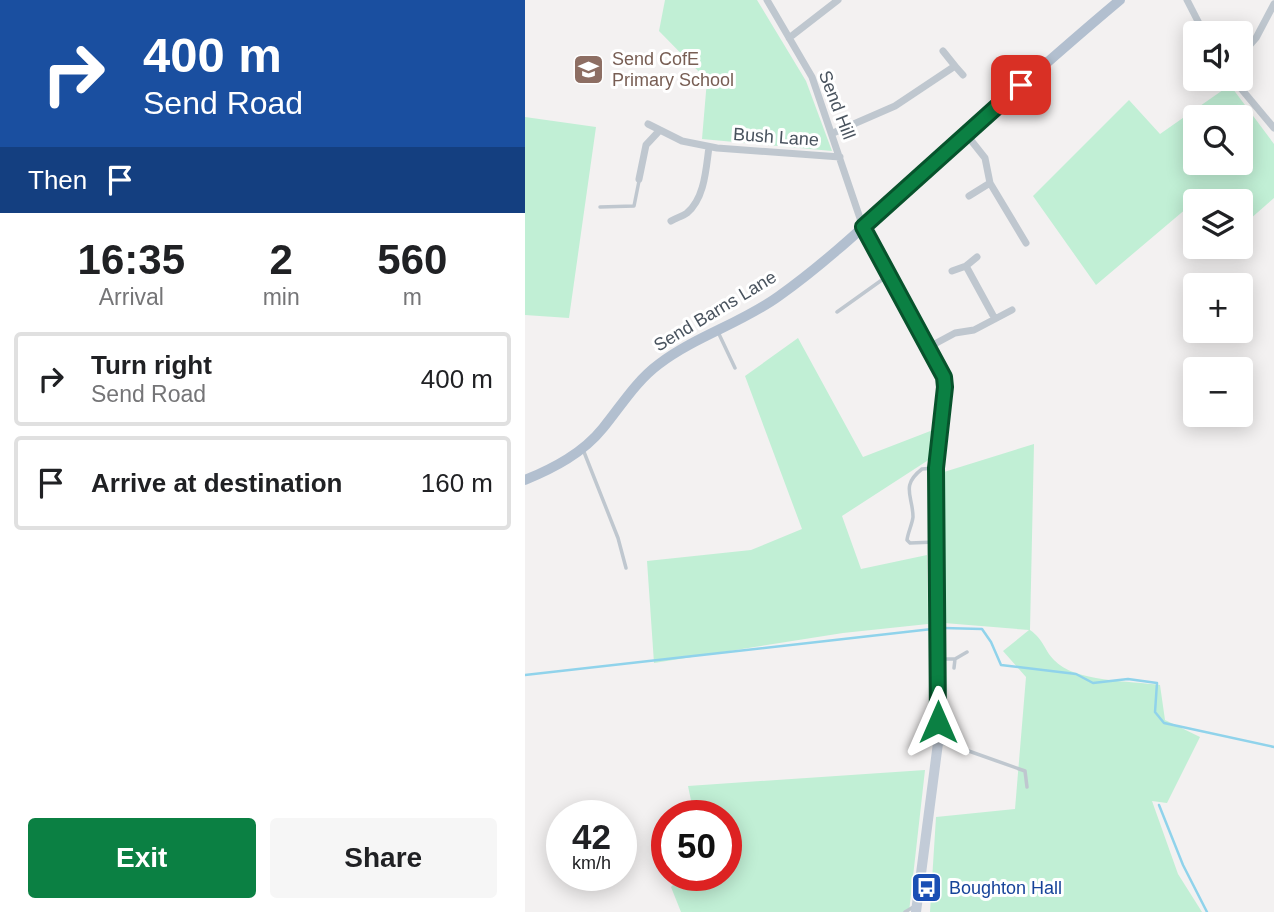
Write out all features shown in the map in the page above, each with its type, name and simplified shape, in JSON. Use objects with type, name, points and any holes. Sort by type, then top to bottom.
[{"type":"main road","name":"Send Barns Lane","points":[[525,480],[551,469],[582,448],[602,430],[635,386],[658,364],[779,296],[863,227],[1119,0]]},
{"type":"main road","points":[[863,227],[929,347],[944,377],[945,387],[936,468],[938,743],[916,908]]},
{"type":"street","name":"Send Hill","points":[[767,0],[812,78],[863,227]]},
{"type":"street","points":[[789,38],[838,0]]},
{"type":"street","points":[[1187,0],[1198,21]]},
{"type":"street","points":[[1253,42],[1274,4]]},
{"type":"street","points":[[943,51],[963,75]]},
{"type":"street","points":[[833,133],[895,106],[955,66]]},
{"type":"street","points":[[1243,91],[1274,128]]},
{"type":"street","name":"Bush Lane","points":[[648,124],[682,141],[709,146],[840,157]]},
{"type":"street","points":[[639,179],[646,145],[660,130]]},
{"type":"street","points":[[967,134],[985,158],[991,183],[1026,243]]},
{"type":"street","name":"Bush Lane","points":[[671,220],[687,212],[698,198],[705,176],[709,146]]},
{"type":"street","points":[[969,196],[991,183]]},
{"type":"street","points":[[952,271],[966,266],[977,257]]},
{"type":"street","points":[[966,266],[995,319]]},
{"type":"street","points":[[929,347],[955,333],[974,330],[1011,310]]},
{"type":"street","points":[[974,330],[975,340]]},
{"type":"lane","points":[[600,207],[634,206],[639,179]]},
{"type":"lane","points":[[837,312],[889,275]]},
{"type":"lane","points":[[717,331],[735,368]]},
{"type":"lane","points":[[582,448],[618,538],[626,568]]},
{"type":"lane","points":[[936,468],[922,469],[912,480],[908,490],[913,519],[907,540],[910,543],[936,542]]},
{"type":"lane","points":[[938,659],[955,659],[967,652]]},
{"type":"lane","points":[[954,668],[955,659]]},
{"type":"lane","points":[[938,743],[949,744],[1025,771],[1027,787]]},
{"type":"lane","points":[[905,912],[916,908]]},
{"type":"green space","points":[[665,0],[757,0],[806,81],[832,151],[702,139],[707,80],[659,31]]},
{"type":"green space","points":[[1221,91],[1234,91],[1245,105],[1201,105]]},
{"type":"green space","points":[[1129,100],[1160,134],[1183,118],[1183,175],[1253,175],[1253,116],[1274,144],[1274,198],[1253,216],[1253,189],[1183,189],[1183,211],[1096,285],[1033,196]]},
{"type":"green space","points":[[525,117],[596,127],[569,318],[525,315]]},
{"type":"green space","points":[[798,338],[863,457],[933,430],[930,459],[842,516],[861,569],[927,555],[928,624],[843,633],[654,663],[647,561],[751,550],[802,529],[745,376]]},
{"type":"green space","points":[[1034,444],[1030,630],[1054,660],[1075,673],[1160,685],[1165,720],[1200,737],[1167,803],[1152,801],[1178,874],[1202,912],[930,912],[936,817],[1015,809],[1026,677],[1003,651],[1029,630],[944,623],[944,472]]},
{"type":"green space","points":[[925,770],[909,912],[681,912],[673,891],[742,891],[742,800],[691,800],[688,786]]},
{"type":"waterway","points":[[943,628],[982,629],[1001,665],[1076,674],[1093,683],[1128,679],[1157,683],[1155,712],[1164,723],[1274,747]]},
{"type":"waterway","points":[[525,675],[932,629]]},
{"type":"waterway","points":[[1159,805],[1183,865],[1207,912]]},
{"type":"place","name":"Send CofE Primary School","points":[[589,69]]},
{"type":"place","name":"Boughton Hall","points":[[926,888]]},
{"type":"route","points":[[938,722],[936,468],[944,377],[863,227],[1021,85]]}]
